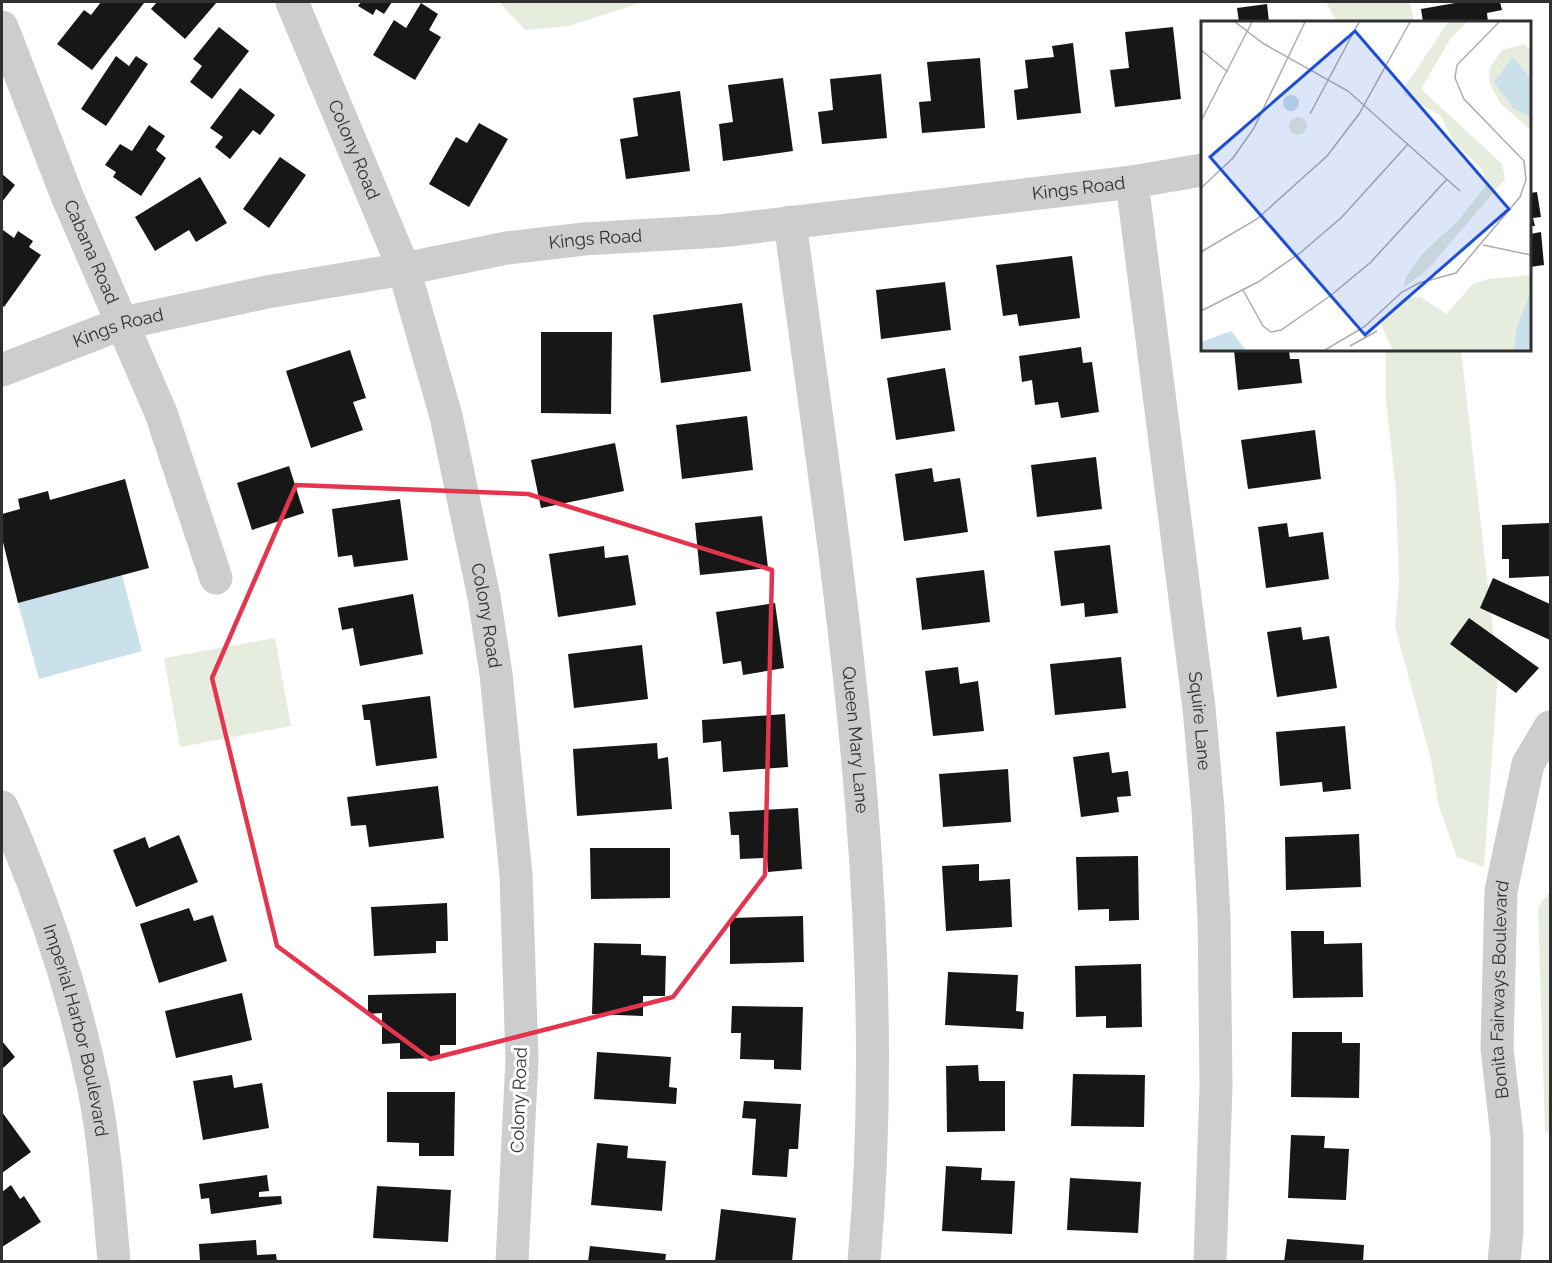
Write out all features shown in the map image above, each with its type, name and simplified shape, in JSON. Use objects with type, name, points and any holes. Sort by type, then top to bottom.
[{"type":"street","name":"Colony Road","points":[[292,2],[404,269],[443,405],[467,508],[484,597],[506,763],[516,875],[522,1059],[512,1262]]},
{"type":"street","name":"Cabana Road","points":[[2,27],[67,195],[161,413],[216,578]]},
{"type":"street","name":"Kings Road","points":[[2,370],[123,323],[267,292],[529,245],[584,238],[720,231],[1132,182],[1201,170]]},
{"type":"street","name":"Squire Lane","points":[[1132,182],[1196,685],[1208,809],[1214,916],[1216,1087],[1210,1262]]},
{"type":"street","name":"Queen Mary Lane","points":[[790,222],[847,650],[866,861],[873,1038],[864,1262]]},
{"type":"street","name":"Bonita Fairways Boulevard","points":[[1504,1262],[1507,1231],[1507,1136],[1497,1049],[1501,891],[1528,764],[1551,728]]},
{"type":"street","name":"Imperial Harbor Boulevard","points":[[2,807],[46,915],[80,1029],[103,1146],[114,1262]]},
{"type":"highlighted area","points":[[296,485],[528,494],[772,570],[765,875],[673,997],[430,1059],[277,946],[212,678]]},
{"type":"green space","points":[[499,2],[643,2],[569,26],[525,30]]},
{"type":"green space","points":[[1326,2],[1410,2],[1414,21],[1336,21]]},
{"type":"green space","points":[[1386,351],[1461,351],[1498,674],[1484,867],[1457,857],[1439,807],[1431,760],[1395,627],[1399,583],[1396,491],[1386,400]]},
{"type":"green space","points":[[275,638],[291,726],[180,747],[164,658]]},
{"type":"green space","points":[[1550,891],[1550,1133],[1545,1131],[1538,907]]},
{"type":"water","points":[[122,575],[142,651],[39,679],[18,603]]},
{"type":"building","points":[[101,2],[144,3],[92,70],[57,44],[84,10],[91,15]]},
{"type":"building","points":[[157,2],[217,2],[185,39],[151,9]]},
{"type":"building","points":[[361,2],[392,2],[384,14],[376,9],[373,15],[358,6]]},
{"type":"building","points":[[1461,2],[1500,2],[1502,10],[1487,13],[1488,21],[1423,21],[1421,9]]},
{"type":"building","points":[[421,3],[438,14],[429,30],[441,37],[415,80],[373,55],[394,20],[406,28]]},
{"type":"building","points":[[1267,4],[1269,21],[1239,21],[1237,8]]},
{"type":"building","points":[[219,27],[249,51],[212,99],[190,82],[202,66],[193,59]]},
{"type":"building","points":[[1173,27],[1181,99],[1115,107],[1110,70],[1129,68],[1125,32]]},
{"type":"building","points":[[1073,43],[1081,113],[1017,120],[1014,90],[1028,88],[1025,60],[1054,57],[1052,46]]},
{"type":"building","points":[[116,56],[129,66],[136,56],[148,64],[106,126],[81,109]]},
{"type":"building","points":[[980,58],[985,128],[922,133],[919,102],[931,101],[927,62]]},
{"type":"building","points":[[881,74],[887,138],[822,144],[818,112],[833,110],[830,79]]},
{"type":"building","points":[[783,78],[793,151],[723,161],[719,124],[733,122],[728,85]]},
{"type":"building","points":[[240,88],[275,115],[260,135],[253,130],[230,159],[215,147],[223,137],[210,128]]},
{"type":"building","points":[[680,91],[690,171],[626,179],[620,139],[638,136],[633,98]]},
{"type":"building","points":[[479,123],[508,139],[469,207],[429,184],[456,137],[467,143]]},
{"type":"building","points":[[149,125],[165,136],[156,150],[166,158],[141,196],[113,177],[116,172],[105,165],[120,144],[132,151]]},
{"type":"building","points":[[280,157],[306,175],[269,228],[243,209]]},
{"type":"building","points":[[2,174],[15,185],[2,202]]},
{"type":"building","points":[[200,177],[227,223],[196,242],[189,230],[155,251],[135,217]]},
{"type":"building","points":[[1537,192],[1541,217],[1533,218],[1535,226],[1531,226],[1531,193]]},
{"type":"building","points":[[3,230],[14,238],[18,231],[33,241],[29,247],[41,255],[4,307],[2,305]]},
{"type":"building","points":[[1541,232],[1544,265],[1531,267],[1531,234]]},
{"type":"building","points":[[1072,256],[1080,318],[1019,326],[1017,314],[1003,316],[996,265]]},
{"type":"building","points":[[945,282],[951,330],[881,339],[876,290]]},
{"type":"building","points":[[742,303],[751,371],[661,383],[653,315]]},
{"type":"building","points":[[541,332],[612,332],[611,414],[541,413]]},
{"type":"building","points":[[1081,347],[1083,363],[1092,362],[1099,412],[1061,418],[1058,402],[1035,405],[1032,380],[1022,382],[1019,356]]},
{"type":"building","points":[[350,350],[366,398],[353,402],[363,430],[311,448],[286,371]]},
{"type":"building","points":[[1234,351],[1289,351],[1290,359],[1299,359],[1302,383],[1238,390]]},
{"type":"building","points":[[945,368],[955,431],[896,440],[887,378]]},
{"type":"building","points":[[747,416],[753,470],[682,479],[676,425]]},
{"type":"building","points":[[1315,430],[1321,479],[1248,489],[1241,440]]},
{"type":"building","points":[[615,443],[624,491],[541,508],[531,460]]},
{"type":"building","points":[[1096,457],[1102,509],[1037,517],[1031,465]]},
{"type":"building","points":[[289,466],[304,513],[252,530],[237,483]]},
{"type":"building","points":[[932,468],[934,482],[960,478],[968,532],[904,541],[895,474]]},
{"type":"building","points":[[125,479],[149,568],[18,603],[2,538],[2,514],[20,509],[18,499],[48,491],[50,500]]},
{"type":"building","points":[[400,499],[408,560],[354,567],[352,555],[338,557],[332,509]]},
{"type":"building","points":[[762,516],[768,568],[700,575],[695,523]]},
{"type":"building","points":[[1287,523],[1289,537],[1323,532],[1329,579],[1266,588],[1258,527]]},
{"type":"building","points":[[1550,523],[1550,576],[1509,578],[1509,559],[1502,559],[1502,525]]},
{"type":"building","points":[[1110,545],[1118,613],[1085,617],[1084,603],[1061,606],[1054,551]]},
{"type":"building","points":[[604,546],[605,558],[628,555],[636,605],[558,617],[549,554]]},
{"type":"building","points":[[984,570],[990,622],[922,630],[916,578]]},
{"type":"building","points":[[1493,578],[1550,604],[1550,640],[1480,608]]},
{"type":"building","points":[[413,594],[423,654],[360,666],[353,628],[342,630],[338,608]]},
{"type":"building","points":[[775,603],[784,668],[743,675],[741,661],[723,664],[716,612]]},
{"type":"building","points":[[1469,618],[1539,668],[1516,693],[1450,644]]},
{"type":"building","points":[[1301,627],[1303,640],[1329,636],[1337,688],[1277,697],[1267,632]]},
{"type":"building","points":[[642,645],[648,699],[574,708],[568,654]]},
{"type":"building","points":[[1121,657],[1126,708],[1055,715],[1050,664]]},
{"type":"building","points":[[958,667],[960,684],[978,681],[984,731],[933,736],[925,671]]},
{"type":"building","points":[[430,696],[437,758],[376,766],[370,720],[364,720],[362,705]]},
{"type":"building","points":[[785,714],[788,767],[723,772],[721,741],[703,743],[702,720]]},
{"type":"building","points":[[1345,726],[1351,789],[1323,792],[1322,782],[1280,786],[1276,732]]},
{"type":"building","points":[[657,743],[658,759],[668,757],[672,809],[577,816],[573,749]]},
{"type":"building","points":[[1109,752],[1112,773],[1128,771],[1131,796],[1117,797],[1119,812],[1081,817],[1073,757]]},
{"type":"building","points":[[1008,769],[1011,822],[943,827],[939,774]]},
{"type":"building","points":[[438,786],[444,838],[369,847],[366,825],[351,826],[347,797]]},
{"type":"building","points":[[798,808],[802,869],[768,872],[767,858],[740,859],[739,835],[731,835],[729,812]]},
{"type":"building","points":[[1359,834],[1361,887],[1286,890],[1285,837]]},
{"type":"building","points":[[179,835],[198,882],[136,907],[113,850],[145,837],[149,848]]},
{"type":"building","points":[[590,848],[670,848],[670,898],[591,899]]},
{"type":"building","points":[[1138,856],[1139,920],[1109,921],[1109,909],[1078,910],[1076,857]]},
{"type":"building","points":[[979,864],[979,881],[1010,879],[1012,927],[946,931],[942,866]]},
{"type":"building","points":[[447,903],[448,941],[436,941],[436,953],[374,956],[371,907]]},
{"type":"building","points":[[189,908],[194,921],[213,915],[227,961],[159,983],[140,924]]},
{"type":"building","points":[[803,916],[804,962],[730,964],[730,918]]},
{"type":"building","points":[[1291,931],[1324,931],[1324,944],[1362,943],[1363,997],[1293,998]]},
{"type":"building","points":[[594,943],[641,944],[641,955],[666,956],[665,996],[643,996],[643,1016],[592,1014]]},
{"type":"building","points":[[1141,964],[1142,1027],[1106,1028],[1106,1016],[1076,1017],[1075,966]]},
{"type":"building","points":[[948,972],[1018,975],[1016,1011],[1024,1012],[1023,1029],[945,1025]]},
{"type":"building","points":[[242,993],[252,1040],[176,1058],[165,1011]]},
{"type":"building","points":[[456,993],[456,1045],[440,1045],[440,1058],[400,1059],[400,1043],[382,1044],[382,1013],[368,1014],[368,995]]},
{"type":"building","points":[[732,1006],[803,1007],[801,1070],[774,1069],[774,1060],[740,1059],[741,1033],[731,1033]]},
{"type":"building","points":[[1292,1032],[1342,1032],[1342,1043],[1360,1043],[1359,1098],[1291,1097]]},
{"type":"building","points":[[2,1041],[15,1057],[2,1069]]},
{"type":"building","points":[[597,1052],[671,1057],[669,1087],[677,1088],[676,1104],[594,1099]]},
{"type":"building","points":[[978,1065],[979,1081],[1005,1081],[1005,1131],[947,1132],[946,1066]]},
{"type":"building","points":[[1073,1074],[1145,1075],[1144,1127],[1071,1126]]},
{"type":"building","points":[[232,1075],[234,1088],[262,1083],[269,1128],[203,1140],[193,1081]]},
{"type":"building","points":[[387,1092],[455,1092],[454,1156],[419,1156],[419,1143],[387,1142]]},
{"type":"building","points":[[744,1101],[801,1104],[798,1149],[789,1149],[787,1177],[752,1175],[756,1119],[742,1118]]},
{"type":"building","points":[[2,1112],[31,1152],[2,1173]]},
{"type":"building","points":[[1291,1135],[1325,1136],[1324,1148],[1349,1149],[1346,1200],[1288,1198]]},
{"type":"building","points":[[597,1143],[628,1146],[627,1158],[666,1161],[662,1211],[591,1205]]},
{"type":"building","points":[[946,1166],[982,1168],[981,1180],[1015,1181],[1012,1234],[942,1231]]},
{"type":"building","points":[[267,1175],[269,1191],[259,1192],[259,1197],[281,1196],[282,1204],[211,1214],[209,1198],[201,1199],[199,1184]]},
{"type":"building","points":[[1070,1178],[1141,1182],[1138,1233],[1067,1230]]},
{"type":"building","points":[[11,1185],[20,1199],[24,1196],[41,1222],[2,1247],[2,1192]]},
{"type":"building","points":[[377,1186],[451,1190],[448,1242],[373,1238]]},
{"type":"building","points":[[721,1209],[796,1218],[792,1262],[715,1261]]},
{"type":"building","points":[[1287,1239],[1364,1245],[1363,1262],[1284,1262]]},
{"type":"building","points":[[256,1240],[257,1255],[276,1254],[277,1262],[200,1262],[199,1244]]},
{"type":"building","points":[[590,1246],[666,1254],[665,1262],[588,1262]]}]
